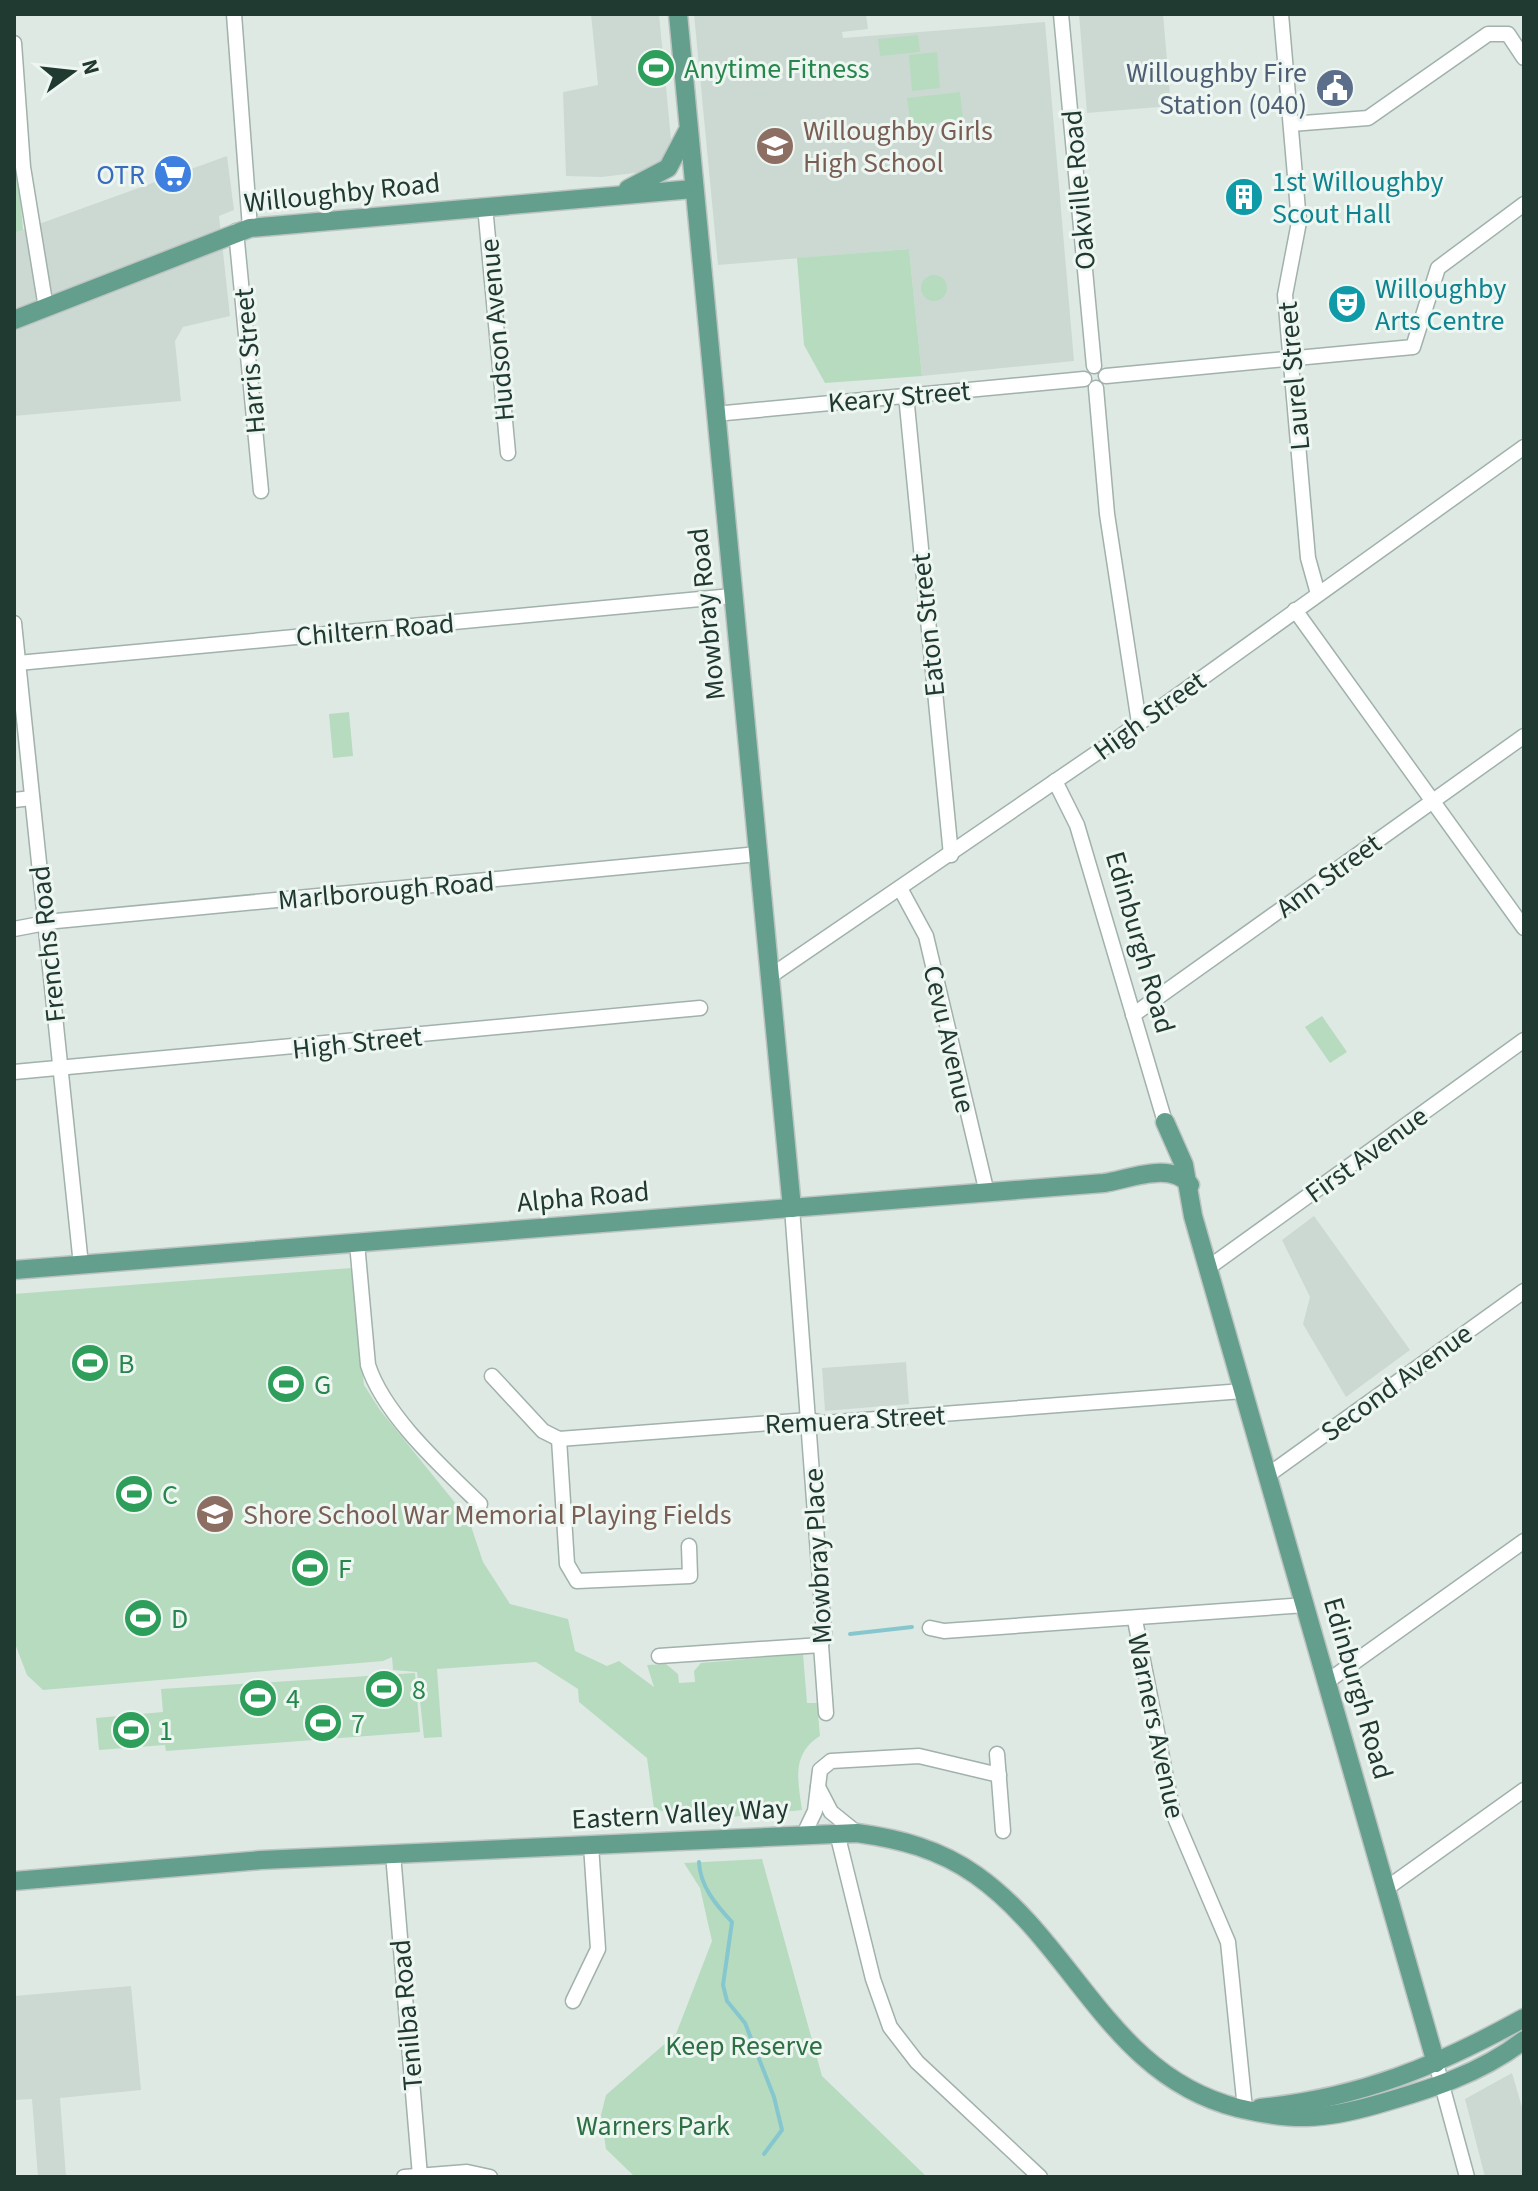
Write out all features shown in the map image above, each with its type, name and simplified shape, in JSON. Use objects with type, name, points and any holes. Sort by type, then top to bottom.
[{"type":"main road","name":"Mowbray Road","points":[[678,14],[792,1208]]},
{"type":"main road","points":[[619,195],[668,168],[681,148],[688,127]]},
{"type":"main road","name":"Willoughby Road","points":[[14,320],[243,230],[693,189]]},
{"type":"main road","points":[[1165,1122],[1169,1145],[1186,1194]]},
{"type":"main road","points":[[1165,1122],[1186,1194]]},
{"type":"main road","points":[[1169,1145],[1168,1163],[1155,1174],[1186,1194]]},
{"type":"main road","name":"Alpha Road","points":[[14,1270],[987,1193],[1104,1183],[1155,1174],[1186,1194]]},
{"type":"main road","name":"Edinburgh Road","points":[[1186,1194],[1436,2063]]},
{"type":"main road","name":"Eastern Valley Way","points":[[14,1881],[261,1860],[857,1833],[924,1848],[976,1875],[1025,1919],[1127,2043],[1150,2065],[1197,2095],[1282,2118],[1308,2120],[1361,2109],[1441,2085],[1495,2059],[1524,2040]]},
{"type":"main road","name":"Eastern Valley Way","points":[[1245,2109],[1326,2099],[1436,2063],[1524,2018]]},
{"type":"street","name":"Harris Street","points":[[234,14],[243,230],[261,491]]},
{"type":"street","name":"Oakville Road","points":[[1061,14],[1094,366],[1087,370],[1095,381]]},
{"type":"street","name":"Laurel Street","points":[[1281,14],[1299,222],[1285,295],[1308,558],[1318,594]]},
{"type":"street","points":[[1291,124],[1368,118],[1488,34],[1508,34],[1524,58]]},
{"type":"street","points":[[14,43],[23,167],[46,308]]},
{"type":"street","name":"Keary Street","points":[[715,414],[906,395],[1095,381],[1413,347],[1438,268],[1524,204]]},
{"type":"street","name":"Hudson Avenue","points":[[485,206],[508,453]]},
{"type":"street","points":[[1095,381],[1107,514],[1139,723]]},
{"type":"street","name":"Eaton Street","points":[[906,395],[951,855]]},
{"type":"street","name":"High Street","points":[[769,977],[951,855],[1524,447]]},
{"type":"street","name":"Chiltern Road","points":[[18,663],[732,596]]},
{"type":"street","points":[[1295,610],[1524,928]]},
{"type":"street","name":"Frenchs Road","points":[[14,623],[81,1265]]},
{"type":"street","name":"Ann Street","points":[[1133,1015],[1524,736]]},
{"type":"street","name":"Edinburgh Road","points":[[1055,781],[1077,825],[1165,1122]]},
{"type":"street","points":[[14,800],[32,798]]},
{"type":"street","name":"Marlborough Road","points":[[14,929],[758,854]]},
{"type":"street","name":"Cevu Avenue","points":[[901,890],[926,936],[987,1193]]},
{"type":"street","name":"High Street","points":[[14,1072],[700,1008]]},
{"type":"street","name":"First Avenue","points":[[1208,1268],[1524,1040]]},
{"type":"street","name":"Mowbray Place","points":[[792,1208],[824,1633],[821,1645],[826,1713]]},
{"type":"street","points":[[357,1243],[366,1352],[373,1382],[394,1412],[480,1504]]},
{"type":"street","name":"Second Avenue","points":[[1268,1475],[1524,1291]]},
{"type":"street","points":[[492,1376],[543,1431],[559,1439],[567,1564],[577,1581],[690,1576],[689,1546]]},
{"type":"street","name":"Remuera Street","points":[[559,1439],[809,1420],[824,1423],[1243,1391]]},
{"type":"street","points":[[1328,1681],[1524,1541]]},
{"type":"street","points":[[930,1628],[944,1631],[1135,1620],[1306,1605]]},
{"type":"street","name":"Warners Avenue","points":[[1135,1620],[1173,1813],[1228,1942],[1245,2109]]},
{"type":"street","points":[[659,1656],[821,1645]]},
{"type":"street","points":[[997,1754],[1003,1831]]},
{"type":"street","points":[[804,1834],[815,1811],[820,1770],[824,1764],[879,1757],[928,1757],[999,1775]]},
{"type":"street","points":[[818,1787],[831,1812],[857,1833]]},
{"type":"street","points":[[1387,1888],[1524,1790]]},
{"type":"street","points":[[837,1833],[873,1979],[890,2027],[917,2062],[1040,2177]]},
{"type":"street","points":[[573,2001],[598,1949],[591,1845]]},
{"type":"street","name":"Tenilba Road","points":[[393,1854],[420,2176]]},
{"type":"street","name":"Edinburgh Road","points":[[1436,2063],[1467,2177]]},
{"type":"street","points":[[404,2177],[474,2172],[490,2177]]},
{"type":"shaded area","points":[[591,14],[659,14],[671,139],[661,161],[643,172],[602,177],[566,176],[563,92],[598,85]]},
{"type":"shaded area","points":[[694,14],[866,14],[868,29],[842,32],[843,38],[1045,22],[1074,361],[922,376],[909,249],[718,265]]},
{"type":"shaded area","points":[[1079,14],[1163,14],[1171,106],[1087,113]]},
{"type":"shaded area","points":[[227,156],[234,210],[219,216],[230,316],[183,327],[175,341],[181,401],[14,416],[14,233]]},
{"type":"shaded area","points":[[1314,1216],[1410,1350],[1346,1397],[1303,1324],[1310,1297],[1282,1240]]},
{"type":"shaded area","points":[[906,1362],[909,1404],[825,1411],[822,1368]]},
{"type":"shaded area","points":[[131,1986],[141,2090],[60,2098],[66,2177],[38,2177],[32,2099],[14,2100],[14,1996]]},
{"type":"shaded area","points":[[1512,2073],[1524,2114],[1524,2177],[1485,2177],[1465,2099]]},
{"type":"green space","points":[[918,35],[920,52],[880,56],[878,39]]},
{"type":"green space","points":[[937,52],[940,88],[912,91],[909,55]]},
{"type":"green space","points":[[960,92],[963,120],[911,125],[907,98]]},
{"type":"green space","points":[[14,120],[23,230],[14,233]]},
{"type":"green space","points":[[909,249],[922,376],[825,383],[804,345],[797,258]]},
{"type":"green space","points":[[934,275],[943,279],[947,288],[943,297],[934,301],[925,297],[921,288],[925,279]]},
{"type":"green space","points":[[349,712],[353,756],[333,758],[329,714]]},
{"type":"green space","points":[[1322,1016],[1347,1052],[1330,1063],[1305,1027]]},
{"type":"green space","name":"Shore School War Memorial Playing Fields","points":[[351,1268],[364,1385],[380,1410],[469,1520],[483,1562],[510,1604],[568,1619],[575,1651],[607,1666],[619,1661],[654,1687],[647,1665],[666,1664],[678,1674],[679,1683],[695,1682],[694,1671],[701,1663],[803,1654],[807,1703],[817,1703],[820,1736],[804,1751],[801,1760],[798,1779],[802,1810],[700,1820],[683,1819],[683,1816],[654,1809],[647,1758],[579,1702],[578,1689],[536,1662],[437,1669],[442,1737],[424,1738],[417,1672],[393,1670],[392,1657],[383,1661],[43,1690],[27,1675],[14,1641],[14,1294]]},
{"type":"green space","points":[[415,1673],[420,1732],[166,1751],[165,1745],[99,1750],[96,1718],[163,1712],[161,1689]]},
{"type":"green space","name":"Keep Reserve","points":[[762,1859],[822,2076],[927,2177],[635,2177],[606,2149],[601,2115],[606,2095],[676,2034],[712,1941],[700,1888],[684,1863]]},
{"type":"waterway","points":[[850,1634],[912,1627]]},
{"type":"waterway","points":[[699,1862],[706,1887],[732,1922],[723,1985],[727,2001],[745,2023],[774,2097],[782,2130],[764,2154]]},
{"type":"place","name":"Anytime Fitness","points":[[656,68]]},
{"type":"place","name":"Willoughby Fire Station (040)","points":[[1335,88]]},
{"type":"place","name":"Willoughby Girls High School","points":[[775,146]]},
{"type":"place","name":"OTR","points":[[173,174]]},
{"type":"place","name":"1st Willoughby Scout Hall","points":[[1244,197]]},
{"type":"place","name":"Willoughby Arts Centre","points":[[1347,304]]},
{"type":"place","name":"B","points":[[90,1363]]},
{"type":"place","name":"G","points":[[286,1384]]},
{"type":"place","name":"C","points":[[134,1494]]},
{"type":"place","name":"Shore School War Memorial Playing Fields","points":[[215,1514]]},
{"type":"place","name":"F","points":[[310,1568]]},
{"type":"place","name":"D","points":[[143,1618]]},
{"type":"place","name":"8","points":[[384,1689]]},
{"type":"place","name":"4","points":[[258,1698]]},
{"type":"place","name":"7","points":[[323,1723]]},
{"type":"place","name":"1","points":[[131,1730]]},
{"type":"park label","name":"Warners Park","points":[[653,2125]]}]
